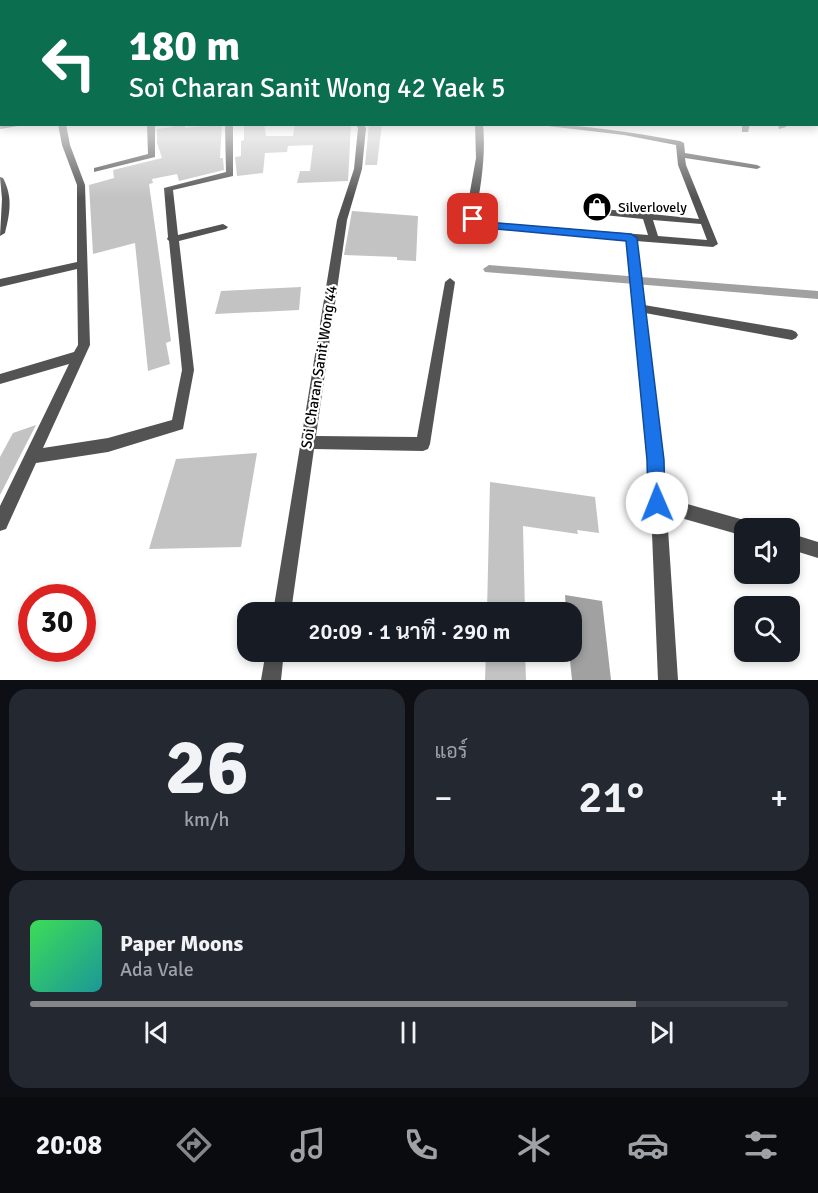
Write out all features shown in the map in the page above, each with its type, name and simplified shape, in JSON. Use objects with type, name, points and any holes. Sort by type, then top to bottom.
[{"type":"street","points":[[0,523],[84,345],[81,185],[64,135]]},
{"type":"street","points":[[97,170],[152,155],[151,135]]},
{"type":"street","points":[[31,457],[108,445],[177,425],[188,370],[168,188],[230,174],[229,135]]},
{"type":"street","name":"Soi Charan Sanit Wong 44","points":[[283,602],[342,220],[358,169],[361,135]]},
{"type":"street","points":[[480,135],[479,168],[471,214],[477,222],[485,225],[713,244],[713,239],[682,165],[680,143],[634,135]]},
{"type":"street","points":[[681,155],[757,167]]},
{"type":"street","points":[[0,180],[6,190],[0,232]]},
{"type":"street","points":[[594,211],[699,222]]},
{"type":"street","points":[[647,216],[654,240]]},
{"type":"street","points":[[172,239],[223,227]]},
{"type":"street","points":[[631,238],[656,460],[668,680]]},
{"type":"street","points":[[0,283],[82,264]]},
{"type":"street","points":[[307,442],[423,444],[450,282]]},
{"type":"street","points":[[639,308],[792,335]]},
{"type":"street","points":[[0,379],[79,356]]},
{"type":"street","points":[[657,503],[734,525]]},
{"type":"street","points":[[800,544],[818,550]]},
{"type":"street","points":[[271,680],[273,662]]},
{"type":"shaded area","points":[[565,595],[602,601],[611,680],[572,680],[570,662],[582,662],[582,602],[565,602]]},
{"type":"building","points":[[157,135],[221,135],[220,158],[223,158],[224,170],[179,181],[177,174],[152,179],[153,183],[149,184],[171,341],[166,343],[170,364],[148,371],[135,243],[93,254],[89,185],[114,178],[113,170],[162,158]]},
{"type":"building","points":[[244,135],[350,135],[348,181],[297,183],[300,171],[310,171],[313,145],[288,146],[287,152],[265,153],[263,173],[237,176],[235,157],[241,156],[241,141],[244,140]]},
{"type":"building","points":[[368,135],[381,135],[377,165],[365,165]]},
{"type":"building","points":[[352,211],[418,216],[416,261],[397,260],[397,257],[344,255]]},
{"type":"building","points":[[301,287],[299,310],[215,314],[221,291]]},
{"type":"building","points":[[36,425],[0,495],[0,457],[13,433]]},
{"type":"building","points":[[257,453],[241,547],[149,549],[176,459]]},
{"type":"building","points":[[490,482],[595,497],[599,533],[577,530],[578,534],[523,526],[525,602],[487,602]]},
{"type":"building","points":[[486,662],[525,662],[526,680],[485,680]]},
{"type":"waterway","points":[[489,269],[818,295]]},
{"type":"place","name":"Silverlovely","points":[[597,207]]},
{"type":"route","points":[[473,219],[485,225],[631,238],[656,460],[657,503]]}]
